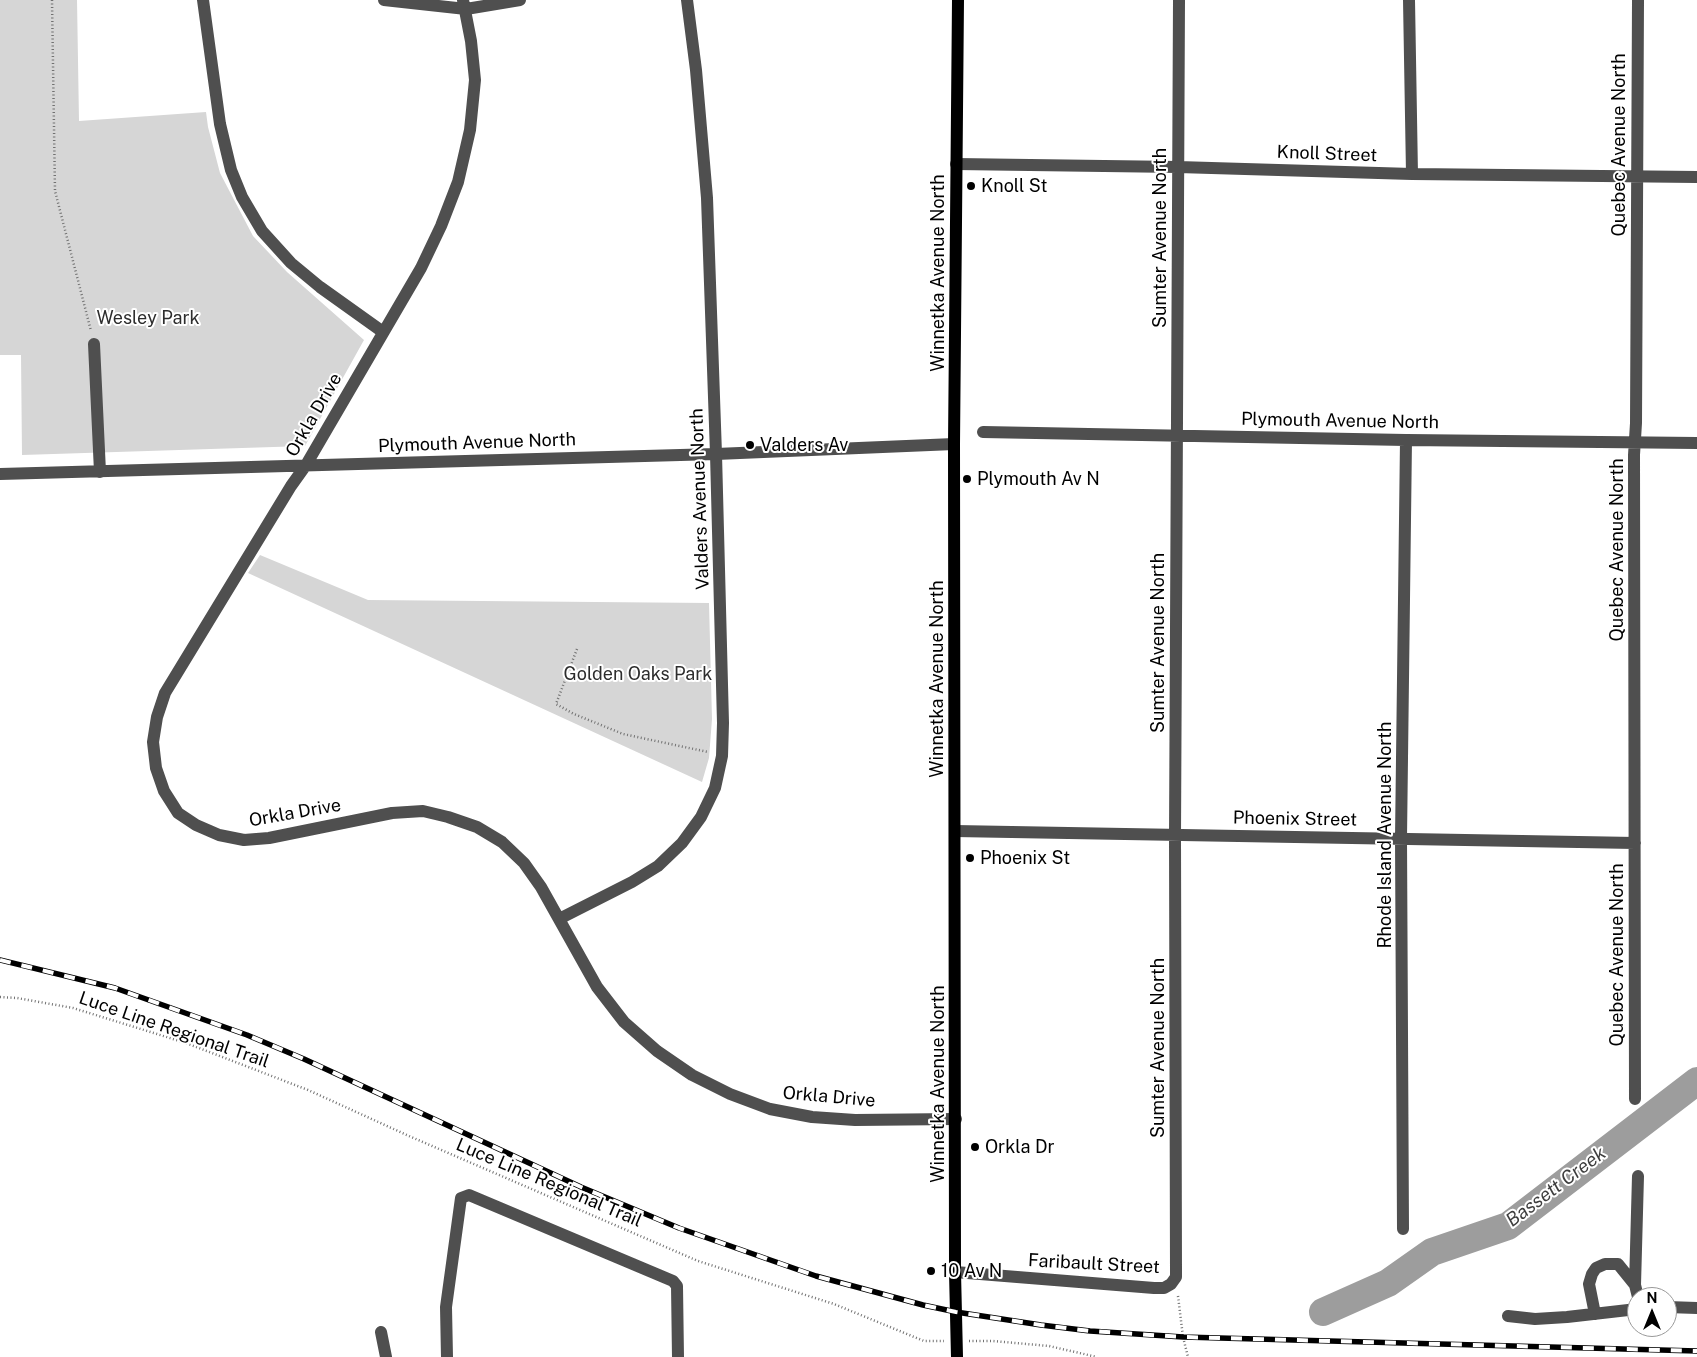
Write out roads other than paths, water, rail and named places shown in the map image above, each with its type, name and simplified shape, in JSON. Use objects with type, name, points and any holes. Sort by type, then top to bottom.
[{"type":"main road","name":"Winnetka Avenue North","points":[[957,1357],[955,1272],[954,444],[958,0]]},
{"type":"street","points":[[203,0],[220,124],[231,170],[242,197],[262,231],[291,262],[320,287],[383,332]]},
{"type":"street","points":[[384,0],[465,5],[520,0]]},
{"type":"street","name":"Valders Avenue North","points":[[559,919],[632,882],[658,866],[682,843],[701,817],[715,788],[722,756],[723,723],[716,454],[707,198],[696,70],[687,0]]},
{"type":"street","name":"Sumter Avenue North","points":[[1171,1284],[1176,1277],[1177,1268],[1175,835],[1178,0]]},
{"type":"street","points":[[1409,0],[1412,174]]},
{"type":"street","name":"Quebec Avenue North","points":[[1635,1099],[1635,442],[1638,0]]},
{"type":"street","name":"Orkla Drive","points":[[465,5],[471,41],[474,80],[470,130],[458,182],[441,226],[420,268],[306,465],[291,486],[165,692],[157,717],[153,742],[156,768],[164,791],[178,812],[196,825],[219,836],[244,840],[269,838],[392,813],[423,812],[477,826],[502,842],[524,862],[541,887],[597,987],[624,1022],[657,1051],[699,1079],[730,1094],[770,1109],[812,1117],[855,1120],[956,1119]]},
{"type":"street","name":"Knoll Street","points":[[956,164],[1178,167],[1412,174],[1697,177]]},
{"type":"street","points":[[94,344],[100,472]]},
{"type":"street","name":"Plymouth Avenue North","points":[[983,432],[1697,443]]},
{"type":"street","name":"Rhode Island Avenue North","points":[[1403,1230],[1401,838],[1406,440]]},
{"type":"street","name":"Plymouth Avenue North","points":[[0,474],[716,454],[954,444]]},
{"type":"street","name":"Phoenix Street","points":[[955,831],[1635,843]]},
{"type":"street","points":[[1637,1287],[1638,1176]]},
{"type":"street","points":[[447,1357],[446,1307],[462,1198],[470,1195],[673,1281],[677,1286],[678,1357]]},
{"type":"street","points":[[1595,1314],[1589,1284],[1596,1268],[1605,1264],[1618,1264],[1634,1287]]},
{"type":"street","name":"Faribault Street","points":[[955,1272],[1154,1288],[1164,1288],[1171,1284]]},
{"type":"street","points":[[1677,1307],[1697,1308]]},
{"type":"street","points":[[1508,1316],[1535,1319],[1627,1310]]},
{"type":"street","points":[[381,1332],[386,1357]]},
{"type":"waterway","name":"Bassett Creek","points":[[1323,1312],[1388,1283],[1432,1252],[1508,1226],[1697,1081]]},
{"type":"railway","points":[[0,960],[115,988],[247,1035],[304,1059],[581,1187],[679,1228],[816,1276],[923,1305],[1041,1325],[1090,1331],[1183,1337],[1697,1351]]},
{"type":"place","name":"Knoll St","points":[[971,186]]},
{"type":"place","name":"Valders Av","points":[[750,445]]},
{"type":"place","name":"Plymouth Av N","points":[[967,479]]},
{"type":"place","name":"Phoenix St","points":[[970,858]]},
{"type":"place","name":"Orkla Dr","points":[[975,1147]]},
{"type":"place","name":"10 Av N","points":[[931,1271]]},
{"type":"park label","name":"Wesley Park","points":[[148,318]]},
{"type":"park label","name":"Golden Oaks Park","points":[[638,674]]}]
